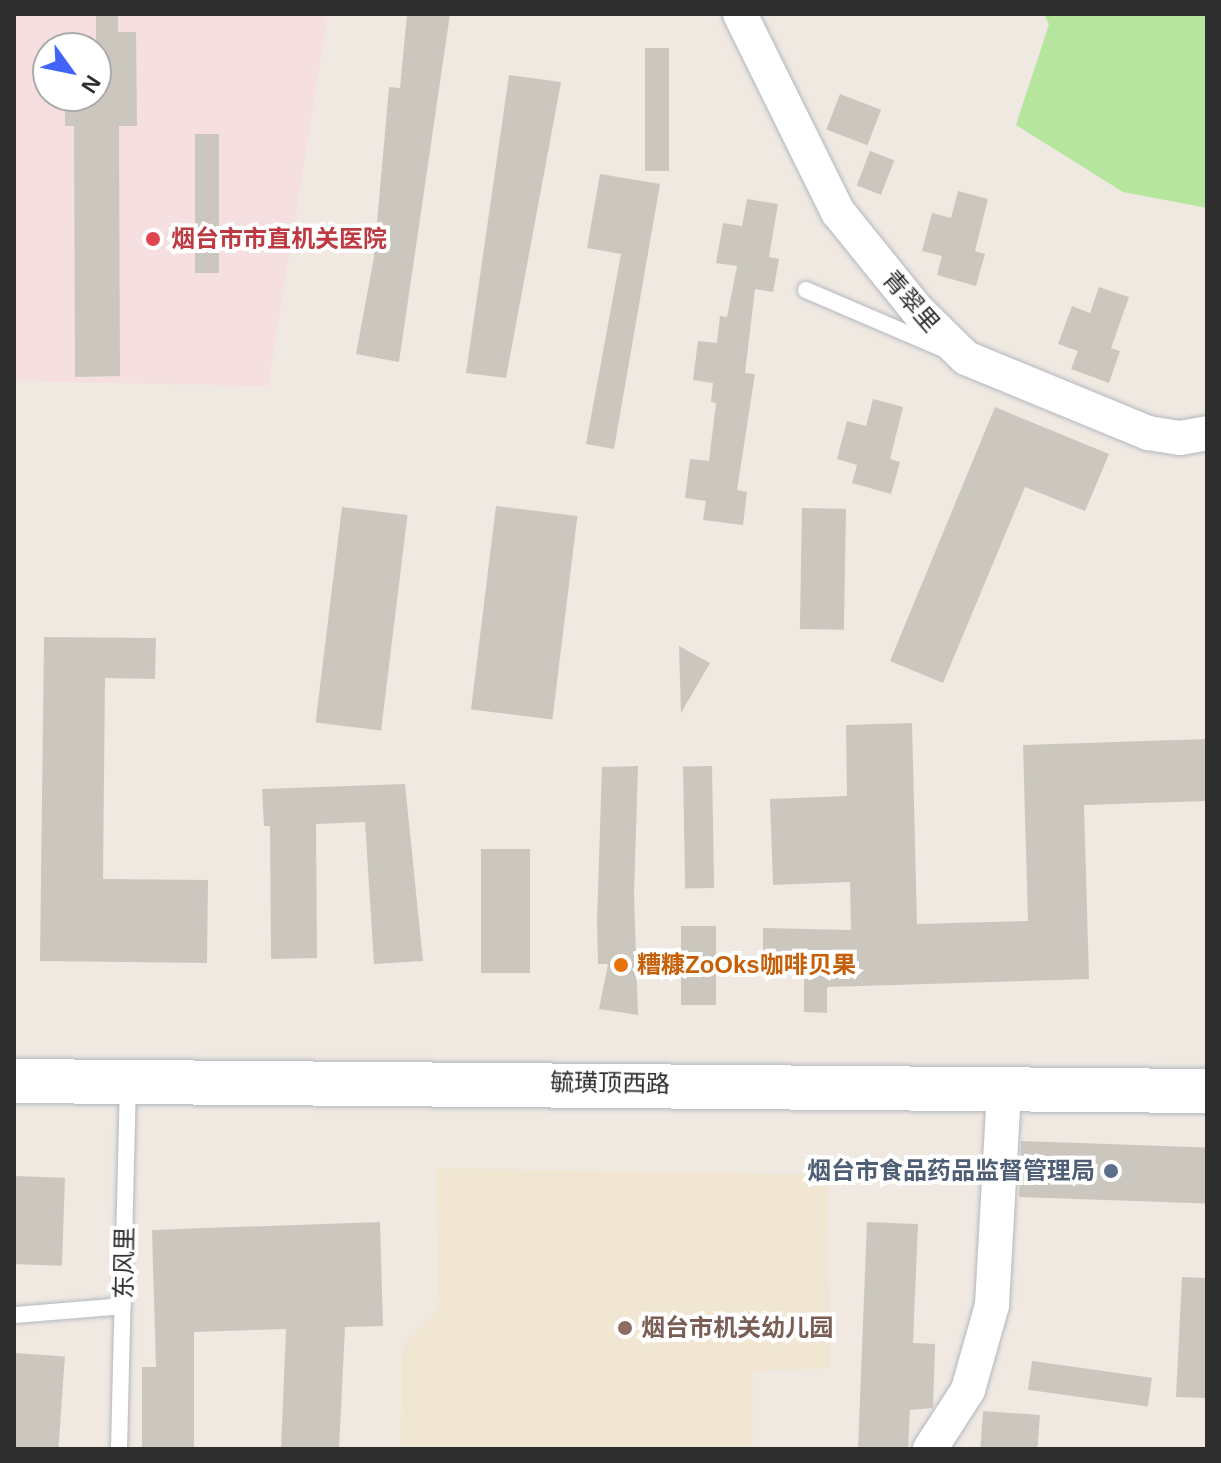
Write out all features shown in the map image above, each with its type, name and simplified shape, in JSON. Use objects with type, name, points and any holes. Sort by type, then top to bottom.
[{"type":"main road","name":"毓璜顶西路","points":[[14,1081],[128,1078],[1207,1091]]},
{"type":"street","name":"青翠里","points":[[740,14],[838,212],[918,311],[966,358],[1148,433],[1180,438],[1207,433]]},
{"type":"street","points":[[930,1449],[968,1390],[992,1305],[1004,1088]]},
{"type":"lane","points":[[806,290],[966,358]]},
{"type":"lane","name":"东风里","points":[[119,1449],[128,1078]]},
{"type":"lane","points":[[14,1315],[123,1306]]},
{"type":"shaded area","name":"烟台市市直机关医院","points":[[14,14],[328,14],[268,386],[14,381]]},
{"type":"shaded area","name":"烟台市机关幼儿园","points":[[436,1168],[828,1175],[830,1368],[753,1371],[753,1449],[401,1449],[402,1347],[439,1308]]},
{"type":"green space","points":[[1044,14],[1207,14],[1207,208],[1123,192],[1016,125],[1049,24]]},
{"type":"building","points":[[96,14],[118,14],[118,32],[136,32],[137,126],[119,126],[120,376],[75,377],[74,126],[65,126],[65,112],[112,112],[112,32],[96,32]]},
{"type":"building","points":[[407,14],[450,14],[399,362],[356,354],[374,257],[389,87],[400,88]]},
{"type":"building","points":[[645,48],[669,48],[669,171],[645,171]]},
{"type":"building","points":[[509,75],[561,82],[506,378],[466,373]]},
{"type":"building","points":[[840,94],[881,110],[867,145],[826,129]]},
{"type":"building","points":[[195,134],[219,134],[219,273],[195,273]]},
{"type":"building","points":[[870,151],[894,160],[881,195],[857,186]]},
{"type":"building","points":[[600,174],[660,184],[614,449],[586,444],[621,254],[587,248]]},
{"type":"building","points":[[958,191],[988,199],[975,251],[985,254],[976,286],[937,275],[942,256],[922,251],[932,213],[951,218]]},
{"type":"building","points":[[747,199],[778,204],[769,257],[779,259],[773,292],[755,289],[745,373],[755,374],[737,490],[747,492],[743,525],[703,520],[706,501],[685,498],[690,459],[709,461],[716,403],[711,402],[713,383],[693,380],[698,341],[717,343],[720,316],[727,317],[737,266],[716,263],[723,223],[742,226]]},
{"type":"building","points":[[1099,287],[1129,297],[1111,348],[1120,351],[1109,383],[1071,369],[1078,351],[1058,344],[1072,306],[1090,313]]},
{"type":"building","points":[[873,399],[903,407],[890,459],[900,462],[891,494],[852,483],[857,465],[837,459],[847,421],[866,426]]},
{"type":"building","points":[[995,407],[1109,454],[1085,511],[1025,487],[943,683],[890,661]]},
{"type":"building","points":[[496,506],[577,516],[552,719],[471,709]]},
{"type":"building","points":[[342,507],[408,515],[381,730],[316,722]]},
{"type":"building","points":[[802,508],[846,509],[844,630],[800,629]]},
{"type":"building","points":[[44,637],[156,638],[155,679],[105,678],[103,879],[208,880],[207,963],[40,961]]},
{"type":"building","points":[[679,646],[710,663],[681,713]]},
{"type":"building","points":[[912,723],[917,924],[1028,921],[1023,745],[1207,739],[1207,801],[1084,805],[1089,979],[827,987],[827,1013],[804,1012],[804,967],[763,966],[763,928],[851,930],[850,882],[773,885],[770,799],[847,796],[846,725]]},
{"type":"building","points":[[638,766],[634,894],[638,1015],[599,1009],[608,964],[598,964],[597,921],[602,767]]},
{"type":"building","points":[[712,766],[714,888],[685,888],[683,767]]},
{"type":"building","points":[[405,784],[423,961],[374,964],[365,822],[316,824],[317,958],[271,959],[270,826],[264,826],[262,789]]},
{"type":"building","points":[[481,849],[530,849],[530,973],[481,973]]},
{"type":"building","points":[[681,926],[716,926],[716,1005],[681,1005]]},
{"type":"building","name":"烟台市食品药品监督管理局","points":[[1021,1141],[1207,1147],[1205,1203],[1019,1197]]},
{"type":"building","points":[[14,1176],[65,1178],[62,1266],[14,1264]]},
{"type":"building","points":[[380,1222],[383,1326],[345,1327],[339,1449],[281,1449],[286,1329],[194,1332],[194,1449],[142,1449],[142,1367],[156,1367],[152,1230]]},
{"type":"building","points":[[867,1222],[918,1224],[913,1343],[935,1344],[933,1408],[910,1410],[908,1449],[858,1449]]},
{"type":"building","points":[[1182,1277],[1207,1278],[1207,1398],[1176,1397]]},
{"type":"building","points":[[16,1353],[65,1356],[58,1449],[14,1449]]},
{"type":"building","points":[[1032,1361],[1152,1378],[1148,1407],[1028,1390]]},
{"type":"building","points":[[983,1411],[1040,1415],[1037,1449],[980,1449]]},
{"type":"place","name":"烟台市市直机关医院","points":[[153,239]]},
{"type":"place","name":"糟糠ZoOks咖啡贝果","points":[[621,965]]},
{"type":"place","name":"烟台市食品药品监督管理局","points":[[1111,1171]]},
{"type":"place","name":"烟台市机关幼儿园","points":[[625,1328]]}]
